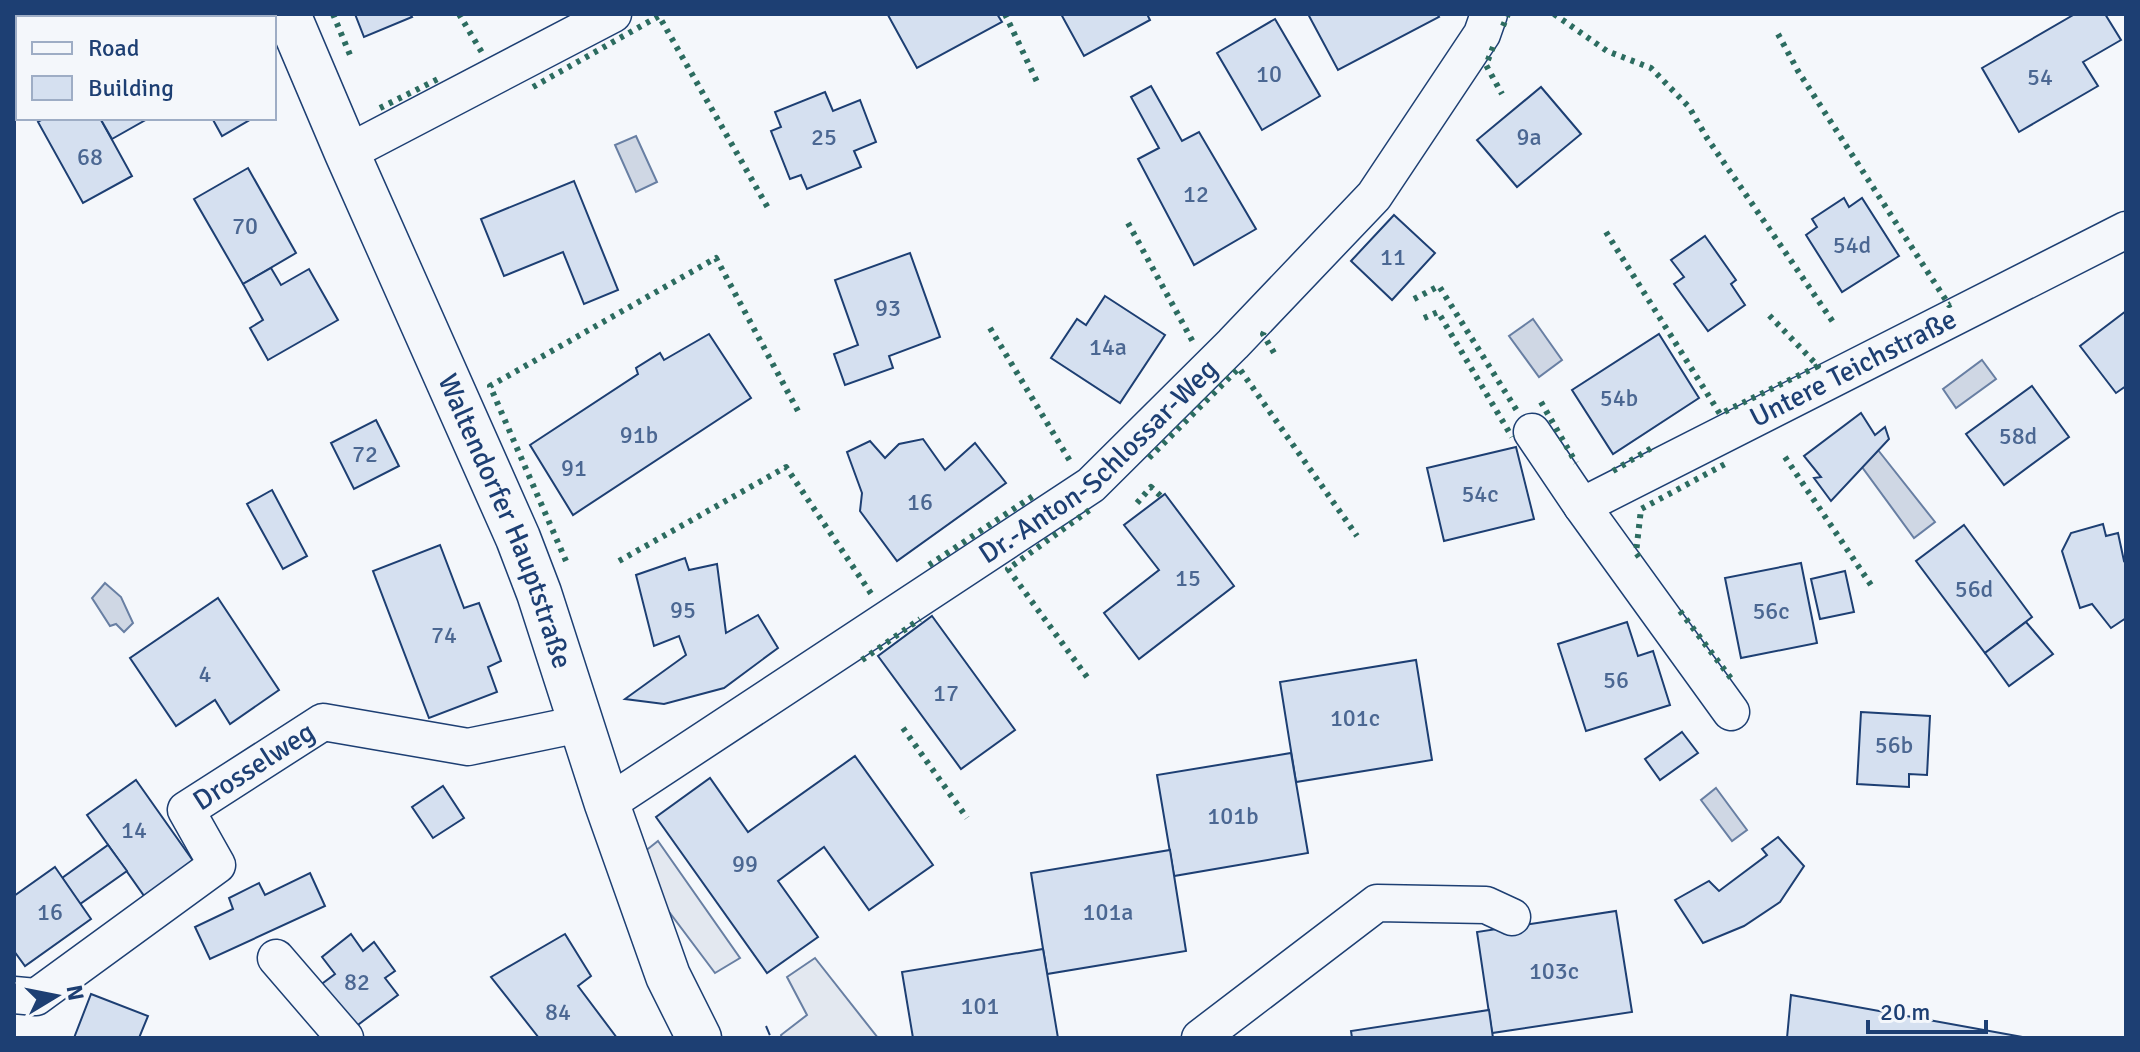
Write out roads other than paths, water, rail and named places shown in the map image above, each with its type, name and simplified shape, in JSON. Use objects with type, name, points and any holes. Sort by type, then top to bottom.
[{"type":"main road","name":"Waltendorfer Hauptstraße","points":[[288,14],[518,538],[668,976],[699,1038]]},
{"type":"street","points":[[347,153],[613,14]]},
{"type":"street","name":"Dr.-Anton-Schlossar-Weg","points":[[607,804],[1091,485],[1233,344],[1374,196],[1482,34],[1489,14]]},
{"type":"street","name":"Untere Teichstraße","points":[[1582,506],[2126,230]]},
{"type":"street","points":[[1532,432],[1731,712]]},
{"type":"street","name":"Drosselweg","points":[[14,995],[36,997],[217,865],[186,810],[323,722],[468,747],[580,724]]},
{"type":"street","points":[[1200,1038],[1377,903],[1486,905],[1512,917]]},
{"type":"street","points":[[276,958],[345,1038]]}]
